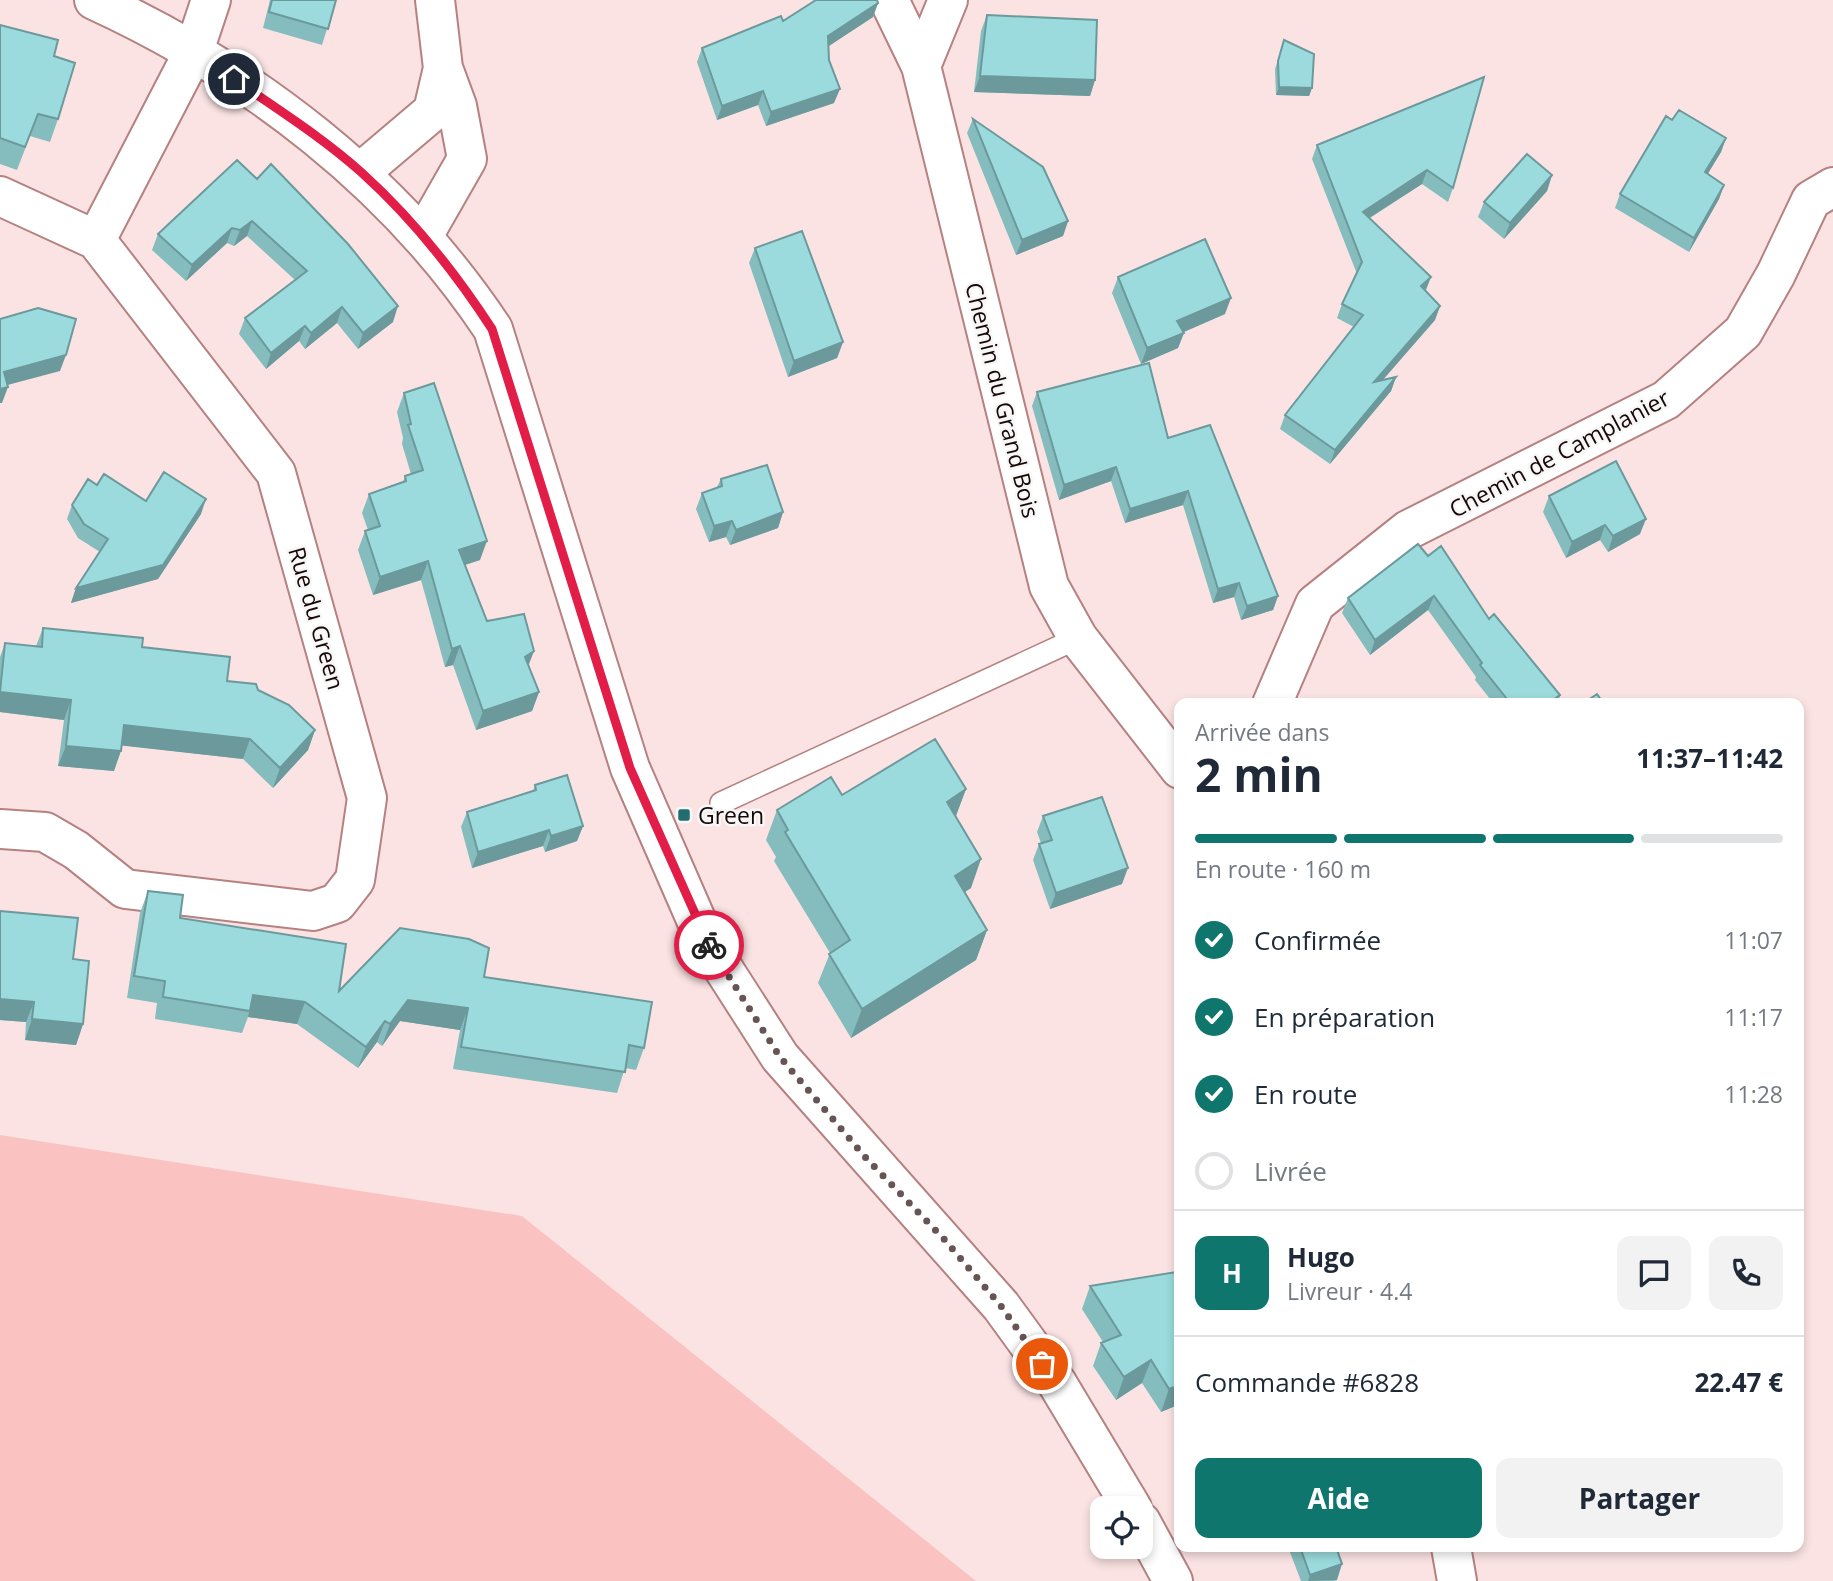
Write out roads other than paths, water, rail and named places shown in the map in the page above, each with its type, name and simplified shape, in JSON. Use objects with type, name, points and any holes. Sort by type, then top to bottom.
[{"type":"street","points":[[94,0],[194,51],[315,135],[361,172],[423,236],[458,277],[492,329],[630,768],[705,940],[780,1057],[1001,1306],[1056,1383],[1125,1496]]},
{"type":"street","points":[[0,196],[96,240],[194,51],[211,0]]},
{"type":"street","points":[[423,236],[467,159],[457,106],[443,68],[435,0]]},
{"type":"street","name":"Chemin du Grand Bois","points":[[889,0],[921,66],[1049,586],[1078,638],[1174,761]]},
{"type":"street","points":[[921,66],[948,0]]},
{"type":"street","points":[[361,172],[433,111],[443,68]]},
{"type":"street","name":"Chemin de Camplanier","points":[[1275,698],[1315,604],[1409,530],[1666,400],[1743,332],[1776,274],[1811,200],[1833,187]]},
{"type":"street","name":"Rue du Green","points":[[0,829],[45,832],[76,850],[125,889],[313,911],[337,903],[355,880],[367,798],[276,473],[96,240]]},
{"type":"street","points":[[1153,1544],[1173,1581]]},
{"type":"street","points":[[1452,1552],[1457,1581]]},
{"type":"lane","points":[[721,803],[1078,638]]},
{"type":"place","name":"Green","points":[[684,815]]}]
